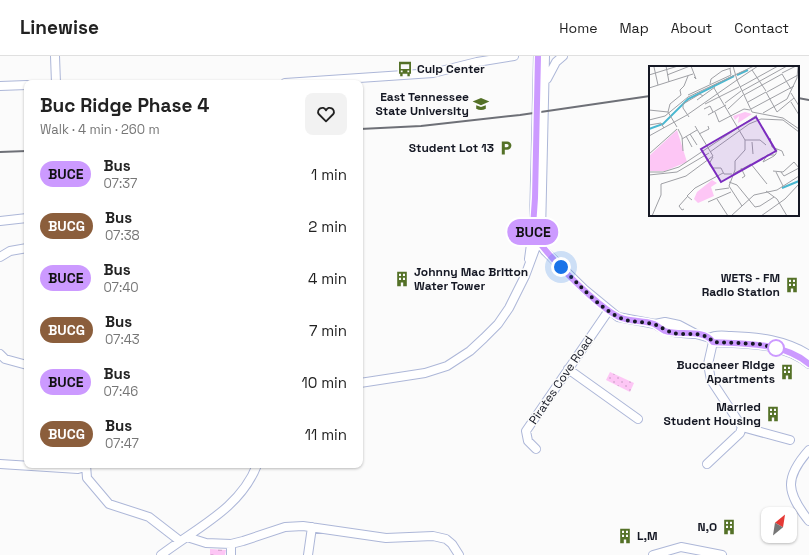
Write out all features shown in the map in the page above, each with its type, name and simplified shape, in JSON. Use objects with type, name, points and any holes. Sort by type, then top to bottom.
[{"type":"street","points":[[55,56],[56,80]]},
{"type":"street","points":[[330,80],[433,73],[477,62],[514,56]]},
{"type":"street","points":[[538,56],[535,208],[536,241],[584,289],[609,310],[626,320],[655,324],[664,331],[696,334],[712,339],[759,344],[784,350],[809,364]]},
{"type":"street","points":[[363,383],[425,373],[447,366],[457,360],[484,338],[498,324],[516,295],[529,266],[536,241],[541,233],[545,56]]},
{"type":"street","points":[[545,84],[553,66],[564,56]]},
{"type":"street","points":[[0,86],[24,85]]},
{"type":"street","points":[[0,221],[24,218]]},
{"type":"street","points":[[0,257],[10,251],[24,249]]},
{"type":"street","name":"Pirates Cove Road","points":[[536,449],[528,441],[526,431],[609,310]]},
{"type":"street","points":[[712,339],[772,340],[795,346],[809,355]]},
{"type":"street","points":[[712,339],[708,364],[711,380],[742,427],[790,440]]},
{"type":"street","points":[[0,354],[5,359],[24,365]]},
{"type":"street","points":[[568,369],[638,419]]},
{"type":"street","points":[[707,464],[740,433],[742,427]]},
{"type":"street","points":[[809,450],[796,467],[790,487],[794,500],[809,521]]},
{"type":"street","points":[[0,464],[24,466]]},
{"type":"street","points":[[62,468],[80,468]]},
{"type":"street","points":[[86,468],[88,478],[109,504],[149,517],[183,539],[206,543],[231,544],[285,527],[312,527],[381,538],[437,536],[446,539],[452,544],[459,555]]},
{"type":"street","points":[[160,555],[233,503],[245,490],[256,468]]},
{"type":"street","points":[[308,555],[312,527]]},
{"type":"street","points":[[231,544],[231,555]]},
{"type":"street","points":[[653,555],[681,547],[722,555]]},
{"type":"green space","points":[[610,372],[634,383],[630,392],[606,380]]},
{"type":"green space","points":[[210,549],[226,550],[225,555],[210,555]]},
{"type":"railway","points":[[363,129],[421,126],[520,115],[649,96]]},
{"type":"railway","points":[[799,98],[809,100]]},
{"type":"railway","points":[[0,152],[24,151]]},
{"type":"bus line","name":"BUCE","points":[[538,56],[535,198],[532,241],[539,242],[545,251],[584,289],[618,317],[626,320],[655,324],[664,331],[696,334],[710,338],[713,342],[759,344],[784,350],[796,355],[809,364]]},
{"type":"place","name":"Culp Center","points":[[405,69]]},
{"type":"place","name":"East Tennessee State University","points":[[481,104]]},
{"type":"place","name":"Student Lot 13","points":[[506,148]]},
{"type":"place","name":"Johnny Mac Britton Water Tower","points":[[402,279]]},
{"type":"place","name":"WETS - FM Radio Station","points":[[792,285]]},
{"type":"place","name":"Buccaneer Ridge Apartments","points":[[787,372]]},
{"type":"place","name":"Married Student Housing","points":[[773,414]]},
{"type":"place","name":"N,O","points":[[729,527]]},
{"type":"place","name":"L,M","points":[[625,536]]},
{"type":"route","points":[[561,267],[584,289],[618,317],[626,320],[655,324],[664,331],[696,334],[710,338],[713,342],[759,344],[779,349],[776,348]]}]
